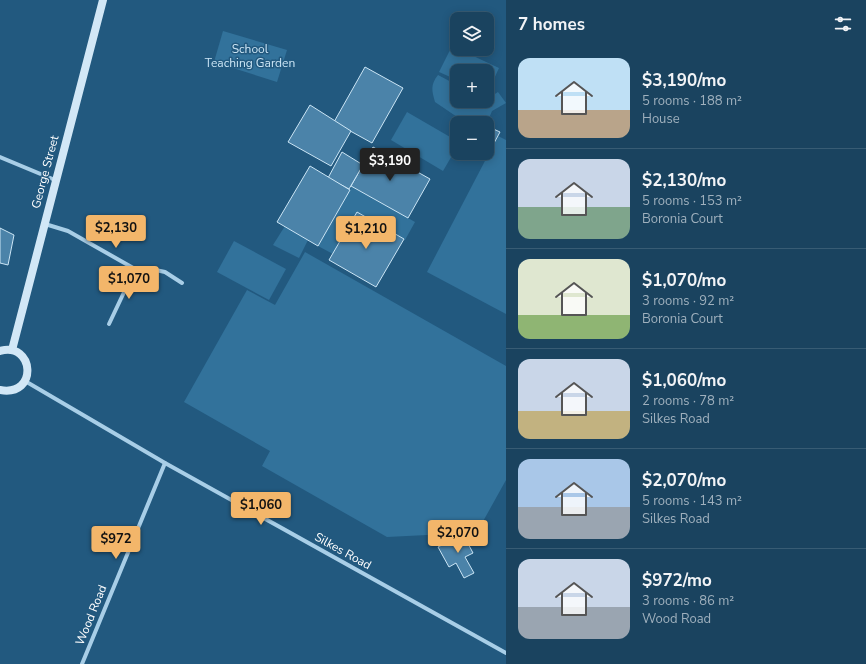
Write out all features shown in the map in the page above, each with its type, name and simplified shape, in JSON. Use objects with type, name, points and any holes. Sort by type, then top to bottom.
[{"type":"street","name":"George Street","points":[[12,350],[103,0]]},
{"type":"street","points":[[0,157],[56,180]]},
{"type":"street","points":[[44,224],[68,231],[135,269],[151,269],[164,272],[182,283]]},
{"type":"street","points":[[109,324],[135,269]]},
{"type":"street","points":[[0,351],[12,350],[18,352],[27,364],[28,371],[25,381],[14,390],[0,390]]},
{"type":"street","name":"Silkes Road","points":[[25,381],[164,463],[506,653]]},
{"type":"street","name":"Wood Road","points":[[82,664],[164,463]]},
{"type":"green space","name":"School Teaching Garden","points":[[223,31],[287,50],[277,82],[214,62]]},
{"type":"green space","points":[[450,50],[450,56],[473,56],[490,64],[450,64],[450,77],[439,72]]},
{"type":"green space","points":[[494,66],[499,68],[494,79]]},
{"type":"green space","points":[[438,75],[450,81],[450,108],[494,108],[494,95],[498,92],[506,103],[492,111],[490,116],[456,116],[435,102],[432,88]]},
{"type":"green space","points":[[407,112],[450,137],[450,159],[443,171],[391,140]]},
{"type":"green space","points":[[498,136],[506,140],[506,314],[427,272],[485,160],[494,160],[494,144]]},
{"type":"green space","points":[[352,186],[415,222],[405,240],[357,212],[333,254],[318,246]]},
{"type":"green space","points":[[285,226],[308,240],[299,258],[273,245]]},
{"type":"green space","points":[[234,241],[286,269],[269,300],[217,272]]},
{"type":"green space","points":[[305,252],[506,366],[506,480],[481,525],[447,534],[387,537],[262,466],[270,451],[184,402],[247,290],[275,305]]},
{"type":"building","points":[[365,67],[403,88],[372,143],[334,122]]},
{"type":"building","points":[[310,105],[351,131],[331,166],[288,142]]},
{"type":"building","points":[[494,129],[500,132],[494,143]]},
{"type":"building","points":[[373,147],[430,179],[408,218],[351,186]]},
{"type":"building","points":[[342,152],[363,165],[349,189],[328,178]]},
{"type":"building","points":[[310,166],[350,190],[318,246],[277,222]]},
{"type":"building","points":[[357,212],[404,239],[376,287],[329,260]]},
{"type":"building","points":[[0,228],[14,235],[8,265],[0,263]]},
{"type":"building","points":[[463,534],[473,553],[465,557],[474,573],[464,578],[456,563],[449,567],[438,547]]}]
